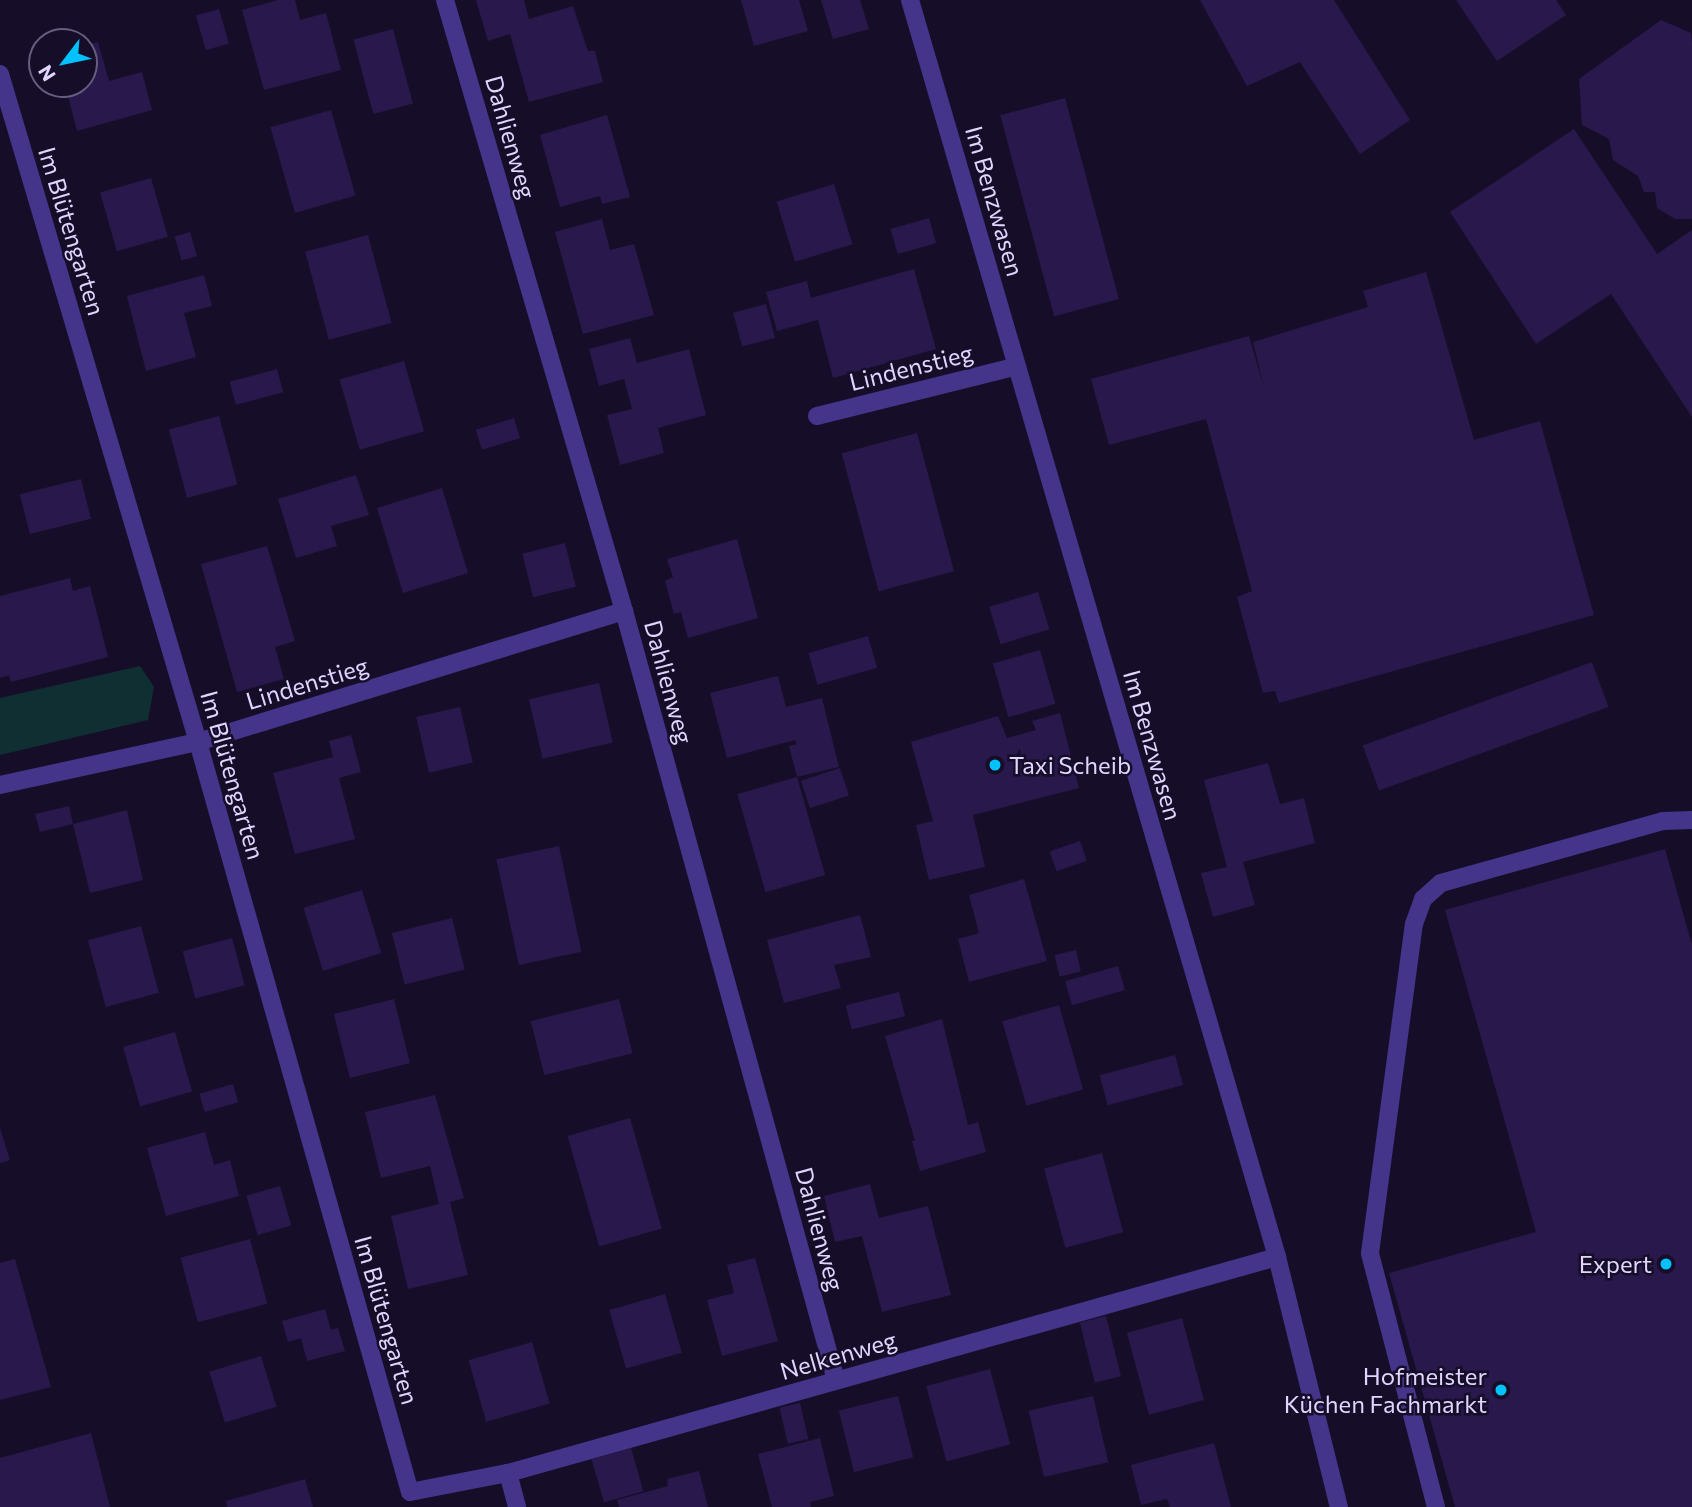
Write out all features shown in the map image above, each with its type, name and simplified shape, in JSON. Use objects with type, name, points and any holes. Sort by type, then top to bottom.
[{"type":"street","name":"Dahlienweg","points":[[445,0],[624,611],[836,1380]]},
{"type":"street","name":"Im Benzwasen","points":[[910,0],[1277,1257],[1339,1507]]},
{"type":"street","name":"Im Blütengarten","points":[[0,74],[198,741],[410,1492]]},
{"type":"street","name":"Lindenstieg","points":[[817,416],[1017,366]]},
{"type":"street","name":"Lindenstieg","points":[[0,785],[198,741],[624,611]]},
{"type":"street","points":[[1436,1507],[1370,1253],[1414,924],[1423,899],[1441,883],[1663,821],[1692,820]]},
{"type":"street","name":"Nelkenweg","points":[[410,1492],[508,1473],[1277,1257]]},
{"type":"street","points":[[508,1473],[517,1507]]},
{"type":"green space","points":[[140,666],[154,687],[148,720],[0,755],[0,698]]},
{"type":"building","points":[[278,0],[295,0],[300,20],[326,13],[341,70],[264,90],[242,10]]},
{"type":"building","points":[[476,0],[524,0],[529,19],[573,6],[588,51],[595,51],[603,82],[529,102],[510,34],[488,41]]},
{"type":"building","points":[[741,0],[799,0],[808,31],[754,46]]},
{"type":"building","points":[[821,0],[860,0],[869,29],[833,39]]},
{"type":"building","points":[[1200,0],[1334,0],[1410,120],[1360,154],[1300,62],[1247,86]]},
{"type":"building","points":[[1456,0],[1556,0],[1566,15],[1497,61]]},
{"type":"building","points":[[219,9],[229,44],[206,50],[196,16]]},
{"type":"building","points":[[1661,20],[1691,33],[1692,219],[1675,219],[1657,208],[1655,192],[1644,192],[1638,176],[1613,160],[1609,139],[1582,125],[1579,79]]},
{"type":"building","points":[[393,29],[413,103],[373,114],[353,40]]},
{"type":"building","points":[[98,42],[109,81],[142,72],[152,110],[77,131],[69,98],[98,98]]},
{"type":"building","points":[[1065,98],[1119,299],[1054,316],[1000,115]]},
{"type":"building","points":[[331,110],[356,196],[295,213],[270,127]]},
{"type":"building","points":[[607,115],[630,197],[602,204],[600,196],[560,207],[540,135]]},
{"type":"building","points":[[1574,129],[1657,254],[1692,230],[1692,417],[1611,294],[1536,344],[1450,212]]},
{"type":"building","points":[[151,178],[168,237],[117,251],[100,193]]},
{"type":"building","points":[[834,184],[852,244],[795,262],[777,202]]},
{"type":"building","points":[[929,218],[936,243],[898,254],[891,229]]},
{"type":"building","points":[[602,219],[610,250],[634,244],[654,315],[583,334],[555,232]]},
{"type":"building","points":[[190,232],[197,256],[182,260],[175,236]]},
{"type":"building","points":[[368,235],[392,323],[329,340],[305,252]]},
{"type":"building","points":[[914,269],[936,349],[833,378],[818,320],[777,331],[766,292],[807,281],[811,298]]},
{"type":"building","points":[[1426,272],[1474,440],[1540,421],[1594,615],[1279,703],[1275,691],[1263,693],[1237,597],[1252,591],[1206,419],[1109,445],[1091,379],[1249,336],[1264,388],[1253,342],[1368,307],[1363,291]]},
{"type":"building","points":[[204,275],[212,306],[184,313],[196,357],[146,371],[127,296]]},
{"type":"building","points":[[766,304],[775,338],[742,347],[733,313]]},
{"type":"building","points":[[630,338],[637,363],[689,349],[706,415],[658,428],[664,453],[620,465],[607,415],[632,409],[624,379],[599,386],[589,349]]},
{"type":"building","points":[[404,361],[424,431],[360,450],[340,379]]},
{"type":"building","points":[[277,369],[283,392],[236,405],[230,382]]},
{"type":"building","points":[[219,416],[237,485],[187,498],[169,429]]},
{"type":"building","points":[[514,418],[520,438],[482,450],[476,430]]},
{"type":"building","points":[[917,433],[954,571],[879,591],[842,453]]},
{"type":"building","points":[[356,475],[369,515],[331,526],[337,546],[296,558],[278,499]]},
{"type":"building","points":[[81,479],[91,519],[30,534],[20,494]]},
{"type":"building","points":[[442,488],[468,573],[403,593],[377,508]]},
{"type":"building","points":[[737,539],[758,618],[688,638],[681,612],[674,614],[665,581],[673,577],[667,559]]},
{"type":"building","points":[[565,543],[576,587],[533,597],[522,554]]},
{"type":"building","points":[[267,546],[295,641],[275,647],[284,679],[237,692],[201,564]]},
{"type":"building","points":[[70,578],[73,591],[90,586],[108,657],[11,682],[9,675],[0,678],[0,596]]},
{"type":"building","points":[[1038,592],[1049,629],[1001,644],[989,607]]},
{"type":"building","points":[[868,636],[877,668],[817,685],[808,653]]},
{"type":"building","points":[[1040,650],[1055,704],[1008,717],[993,664]]},
{"type":"building","points":[[1592,662],[1608,707],[1379,791],[1363,745]]},
{"type":"building","points":[[778,676],[786,707],[822,698],[839,767],[797,777],[789,746],[797,744],[795,740],[727,758],[710,693]]},
{"type":"building","points":[[599,683],[613,742],[543,759],[529,699]]},
{"type":"building","points":[[460,707],[473,763],[429,773],[416,717]]},
{"type":"building","name":"Taxi Scheib","points":[[1060,713],[1079,788],[973,815],[985,867],[929,880],[916,825],[933,821],[911,742],[998,716],[1007,738],[1036,730],[1032,721]]},
{"type":"building","points":[[351,735],[361,772],[339,778],[355,839],[295,854],[273,773],[333,757],[329,741]]},
{"type":"building","points":[[1268,763],[1280,804],[1304,798],[1315,843],[1243,862],[1255,905],[1213,917],[1201,873],[1227,867],[1204,780]]},
{"type":"building","points":[[840,768],[849,796],[810,808],[801,781]]},
{"type":"building","points":[[797,777],[825,875],[766,892],[737,794]]},
{"type":"building","points":[[69,806],[73,824],[40,832],[35,814]]},
{"type":"building","points":[[127,810],[143,880],[90,893],[73,824]]},
{"type":"building","points":[[1080,841],[1087,861],[1057,871],[1050,851]]},
{"type":"building","points":[[559,846],[581,952],[519,965],[496,859]]},
{"type":"building","points":[[1665,849],[1692,945],[1692,1507],[1455,1507],[1389,1273],[1536,1232],[1445,910]]},
{"type":"building","points":[[1024,879],[1047,961],[969,982],[958,939],[979,933],[969,895]]},
{"type":"building","points":[[362,890],[381,953],[323,971],[304,908]]},
{"type":"building","points":[[860,915],[871,957],[834,965],[841,988],[784,1003],[767,940]]},
{"type":"building","points":[[452,918],[465,969],[405,984],[392,933]]},
{"type":"building","points":[[141,926],[159,993],[106,1007],[88,940]]},
{"type":"building","points":[[232,938],[245,985],[195,999],[183,951]]},
{"type":"building","points":[[1076,950],[1081,971],[1060,976],[1055,955]]},
{"type":"building","points":[[1118,966],[1125,990],[1072,1005],[1065,981]]},
{"type":"building","points":[[899,992],[905,1016],[852,1030],[846,1005]]},
{"type":"building","points":[[394,999],[410,1063],[350,1078],[334,1014]]},
{"type":"building","points":[[619,999],[633,1053],[544,1075],[531,1021]]},
{"type":"building","points":[[1059,1005],[1083,1090],[1027,1106],[1002,1021]]},
{"type":"building","points":[[942,1019],[968,1125],[978,1122],[986,1152],[920,1171],[912,1141],[915,1141],[885,1036]]},
{"type":"building","points":[[175,1032],[192,1092],[140,1106],[123,1047]]},
{"type":"building","points":[[1175,1055],[1183,1085],[1108,1105],[1100,1075]]},
{"type":"building","points":[[233,1084],[238,1102],[205,1112],[199,1094]]},
{"type":"building","points":[[435,1095],[464,1198],[450,1202],[468,1275],[408,1289],[391,1216],[439,1204],[430,1166],[381,1178],[365,1112]]},
{"type":"building","points":[[630,1118],[662,1229],[599,1246],[568,1136]]},
{"type":"building","points":[[0,1128],[10,1160],[0,1163]]},
{"type":"building","points":[[205,1132],[214,1165],[230,1160],[239,1196],[166,1216],[147,1148]]},
{"type":"building","points":[[1102,1153],[1123,1232],[1065,1248],[1044,1169]]},
{"type":"building","points":[[870,1184],[879,1218],[928,1206],[951,1295],[882,1312],[862,1236],[835,1242],[824,1196]]},
{"type":"building","points":[[280,1186],[291,1225],[258,1235],[246,1196]]},
{"type":"building","points":[[250,1239],[267,1304],[198,1322],[180,1258]]},
{"type":"building","points":[[755,1258],[778,1341],[722,1356],[707,1300],[734,1293],[727,1265]]},
{"type":"building","points":[[15,1259],[51,1387],[0,1400],[0,1263]]},
{"type":"building","points":[[665,1294],[682,1353],[626,1369],[609,1310]]},
{"type":"building","points":[[325,1309],[331,1330],[338,1328],[345,1351],[307,1361],[301,1338],[288,1342],[282,1321]]},
{"type":"building","points":[[1106,1316],[1121,1376],[1095,1383],[1080,1323]]},
{"type":"building","points":[[1182,1318],[1204,1400],[1149,1415],[1127,1333]]},
{"type":"building","points":[[532,1342],[550,1404],[486,1422],[469,1360]]},
{"type":"building","points":[[261,1356],[276,1407],[225,1422],[209,1372]]},
{"type":"building","points":[[990,1369],[1010,1444],[946,1461],[926,1386]]},
{"type":"building","points":[[898,1396],[913,1457],[854,1472],[839,1411]]},
{"type":"building","points":[[1093,1396],[1108,1462],[1044,1477],[1029,1411]]},
{"type":"building","points":[[800,1403],[808,1439],[788,1444],[780,1408]]},
{"type":"building","points":[[91,1433],[110,1507],[0,1507],[0,1458]]},
{"type":"building","points":[[820,1438],[834,1496],[810,1502],[811,1507],[772,1507],[758,1454]]},
{"type":"building","points":[[1214,1443],[1231,1507],[1170,1507],[1167,1499],[1141,1505],[1131,1465]]},
{"type":"building","points":[[631,1448],[643,1491],[604,1503],[592,1459]]},
{"type":"building","points":[[699,1471],[708,1507],[619,1507],[617,1500],[668,1486],[667,1479]]},
{"type":"building","points":[[305,1479],[313,1507],[227,1507],[226,1501]]},
{"type":"place","name":"Taxi Scheib","points":[[995,765]]},
{"type":"place","name":"Expert","points":[[1666,1264]]},
{"type":"place","name":"Hofmeister Küchen Fachmarkt","points":[[1501,1390]]}]
